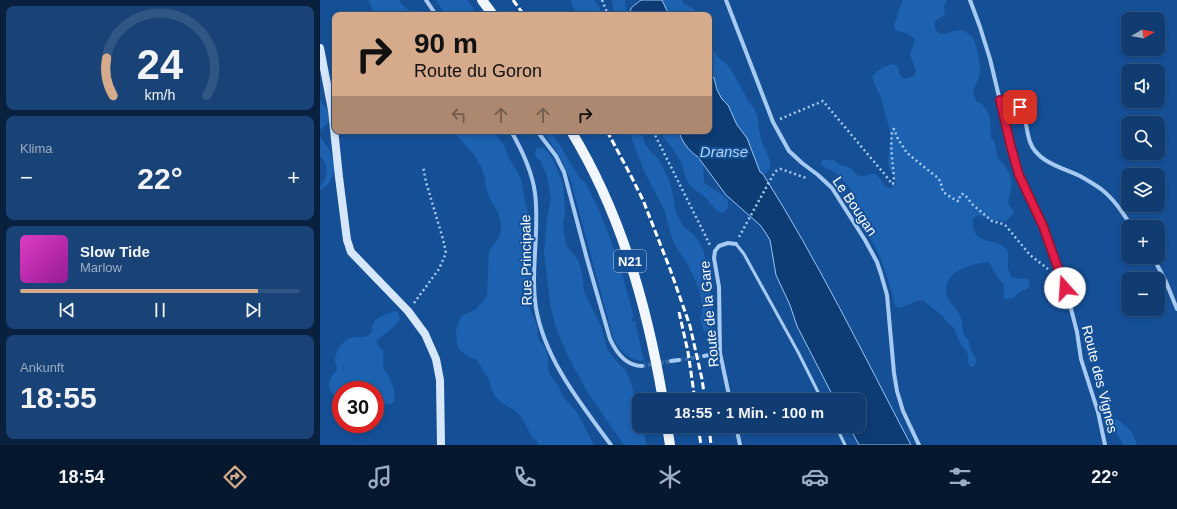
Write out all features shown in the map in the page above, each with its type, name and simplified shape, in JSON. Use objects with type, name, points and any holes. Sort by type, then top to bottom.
[{"type":"main road","points":[[482,0],[491,12]]},
{"type":"main road","name":"N21","points":[[573,134],[603,193],[625,247],[644,308],[662,393]]},
{"type":"main road","points":[[668,433],[670,445]]},
{"type":"street","points":[[426,0],[434,12]]},
{"type":"street","name":"Le Bougan","points":[[726,0],[773,122],[789,151],[832,188],[877,262],[885,285],[893,368],[897,391],[903,411],[919,445]]},
{"type":"street","name":"Route des Vignes","points":[[970,0],[990,59],[1019,175],[1040,219],[1060,272],[1072,312],[1081,359],[1098,412],[1105,445]]},
{"type":"street","points":[[320,48],[332,110]]},
{"type":"street","points":[[1000,100],[1010,101],[1022,110],[1030,142],[1037,153],[1049,162],[1080,176],[1102,190],[1118,206],[1127,220]]},
{"type":"street","points":[[335,134],[347,240],[351,252],[408,311],[424,334],[436,359],[440,380],[441,445]]},
{"type":"street","name":"Rue Principale","points":[[513,134],[526,160],[532,176],[535,194],[536,231],[534,252],[534,293],[541,327],[559,369],[576,397],[611,445]]},
{"type":"street","points":[[539,134],[556,156],[564,172],[610,339],[616,350],[627,361],[636,366],[642,366]]},
{"type":"street","name":"Route de la Gare","points":[[729,393],[720,353],[719,287],[714,258],[716,248],[722,244],[736,244]]},
{"type":"street","points":[[1157,264],[1177,309]]},
{"type":"street","points":[[704,356],[720,353]]},
{"type":"street","points":[[671,361],[680,360]]},
{"type":"street","points":[[737,433],[740,445]]},
{"type":"lane","points":[[736,244],[744,254],[798,352],[818,393]]},
{"type":"lane","points":[[839,433],[845,445]]},
{"type":"path","points":[[602,0],[607,12]]},
{"type":"path","points":[[773,122],[823,101],[893,184],[891,140],[892,131],[894,129],[898,139],[907,153],[938,178],[943,192],[957,202],[960,199],[960,195],[965,195],[973,205],[992,221],[1006,226],[1036,260],[1047,268],[1060,272]]},
{"type":"path","points":[[655,134],[711,246],[715,251]]},
{"type":"path","points":[[408,311],[439,269],[446,253],[423,166]]},
{"type":"path","points":[[740,235],[776,171],[781,169],[810,180]]},
{"type":"shaded area","points":[[368,0],[399,0],[401,4],[411,12],[373,12]]},
{"type":"shaded area","points":[[436,0],[467,0],[474,9],[474,12],[444,12]]},
{"type":"shaded area","points":[[571,0],[594,0],[599,6],[600,12],[575,12]]},
{"type":"shaded area","points":[[612,0],[625,0],[626,12],[614,12]]},
{"type":"shaded area","points":[[662,0],[682,0],[684,4],[694,9],[696,12],[668,12]]},
{"type":"shaded area","points":[[903,0],[947,0],[944,6],[945,14],[935,21],[935,29],[940,34],[960,30],[964,31],[974,39],[977,48],[980,73],[973,90],[974,97],[977,102],[982,104],[988,113],[990,119],[991,137],[995,143],[997,157],[1006,167],[1012,182],[1008,203],[1014,213],[1006,221],[991,220],[978,215],[973,219],[973,228],[979,237],[1001,245],[1006,249],[1008,256],[1008,268],[1011,277],[1018,279],[1026,278],[1030,282],[1028,288],[1013,298],[1004,299],[1004,284],[997,277],[989,262],[959,270],[948,280],[946,287],[948,299],[958,312],[962,322],[964,335],[968,339],[971,351],[976,359],[975,366],[971,367],[968,363],[967,351],[961,345],[954,328],[943,316],[922,300],[900,308],[895,306],[880,256],[865,228],[858,220],[855,199],[849,186],[834,172],[821,165],[822,160],[834,160],[841,165],[850,168],[857,175],[877,175],[885,187],[891,188],[896,185],[895,177],[889,169],[888,161],[891,134],[881,97],[872,77],[877,71],[891,64],[897,66],[900,75],[904,79],[914,76],[916,70],[910,55],[915,39],[908,34],[895,30],[894,23],[897,19],[898,11]]},
{"type":"shaded area","points":[[712,47],[717,56],[731,70],[748,101],[754,108],[762,143],[768,154],[770,163],[769,170],[765,174],[761,174],[747,138],[737,125],[728,105],[722,99],[717,90],[714,78],[712,76]]},
{"type":"shaded area","points":[[320,99],[323,105],[329,110],[329,122],[320,130]]},
{"type":"shaded area","points":[[456,134],[495,134],[504,146],[521,179],[526,206],[531,219],[530,237],[523,250],[524,261],[531,273],[528,283],[528,304],[537,326],[538,338],[546,349],[550,375],[558,385],[564,398],[576,411],[594,445],[538,445],[537,441],[532,437],[522,418],[516,411],[502,403],[494,395],[488,378],[477,360],[466,355],[459,349],[456,331],[461,316],[475,310],[487,296],[489,251],[500,236],[501,224],[498,212],[489,197],[482,169],[475,156]]},
{"type":"shaded area","points":[[544,134],[553,134],[593,197],[614,248],[634,318],[632,318],[632,321],[635,321],[644,361],[638,361],[625,354],[613,337],[571,182],[559,155]]},
{"type":"shaded area","points":[[630,134],[642,134],[645,144],[657,157],[671,186],[676,213],[683,226],[694,235],[700,243],[704,252],[714,321],[709,330],[704,332],[700,319],[702,314],[702,304],[699,289],[687,263],[675,245],[665,211],[644,171]]},
{"type":"shaded area","points":[[661,134],[680,134],[680,137],[703,164],[704,183],[728,200],[728,208],[723,213],[715,209],[705,197],[690,185],[682,164]]},
{"type":"shaded area","points":[[320,136],[329,150],[334,163],[334,169],[332,179],[320,190],[320,186],[327,175],[327,171],[325,163],[320,156]]},
{"type":"shaded area","points":[[537,148],[543,148],[549,153],[563,184],[565,211],[563,226],[566,245],[578,260],[582,273],[584,291],[602,329],[607,349],[626,371],[632,385],[633,393],[632,393],[632,433],[644,433],[647,445],[624,445],[586,390],[566,352],[555,325],[550,303],[544,252],[547,219],[551,198],[547,176],[541,162],[536,157],[535,152]]},
{"type":"shaded area","points":[[394,311],[398,312],[400,318],[393,327],[377,340],[378,346],[383,350],[384,370],[389,376],[393,386],[395,396],[394,402],[384,404],[384,381],[332,381],[332,392],[329,382],[337,369],[335,360],[340,347],[350,338],[369,335],[373,324],[382,316]]},
{"type":"shaded area","points":[[1114,419],[1118,420],[1132,432],[1137,445],[1123,445],[1112,425],[1112,421]]},
{"type":"water","points":[[641,0],[662,0],[668,12],[630,12],[632,7]]},
{"type":"water","name":"Dranse","points":[[712,76],[722,99],[728,105],[737,125],[747,138],[760,172],[763,174],[803,240],[911,445],[859,445],[853,433],[866,433],[866,393],[831,393],[797,326],[790,305],[776,275],[770,240],[760,225],[726,195],[698,157],[684,142],[680,134],[712,134]]},
{"type":"tunnel","points":[[679,360],[704,356]]},
{"type":"tunnel","points":[[642,366],[671,361]]},
{"type":"railway","points":[[513,0],[522,12]]},
{"type":"railway","points":[[609,134],[643,200],[670,269],[690,326],[704,393]]},
{"type":"railway","points":[[679,312],[688,352],[694,393]]},
{"type":"railway","points":[[699,433],[701,445]]},
{"type":"railway","points":[[710,433],[711,445]]},
{"type":"route","points":[[1020,107],[1010,101],[1000,100],[1019,175],[1038,212],[1065,288]]}]
